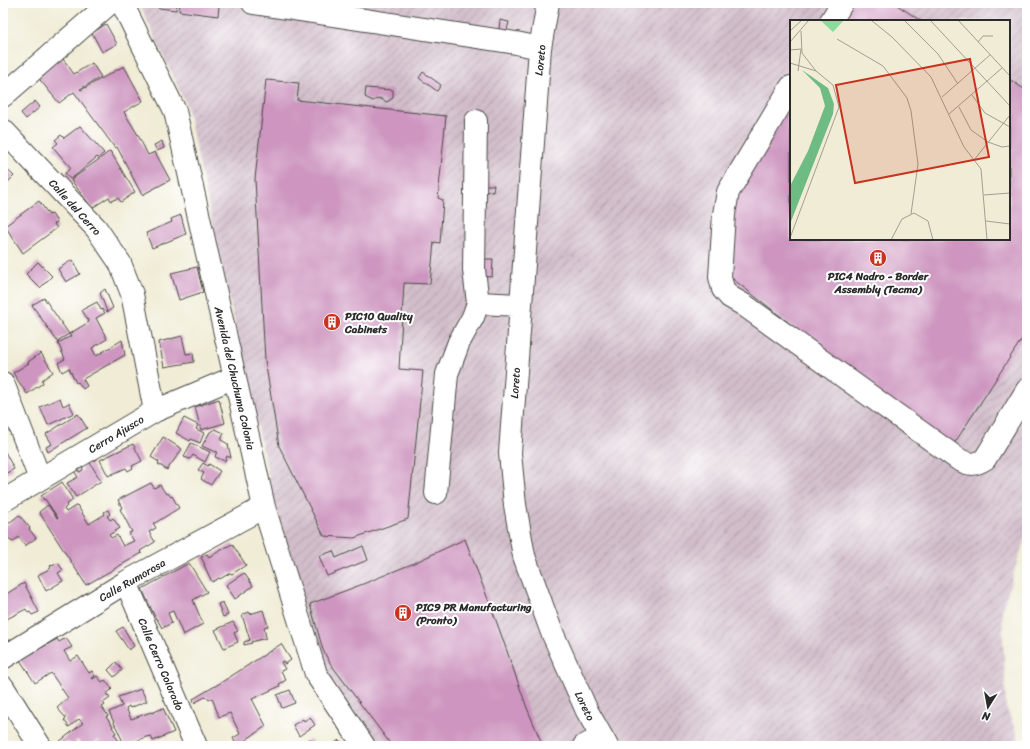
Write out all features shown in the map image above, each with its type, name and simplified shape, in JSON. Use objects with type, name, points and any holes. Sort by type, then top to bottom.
[{"type":"street","points":[[3,96],[110,3]]},
{"type":"street","name":"Avenida del Chuchuma Colonia","points":[[122,3],[175,111],[264,507],[316,674],[364,746]]},
{"type":"street","points":[[252,3],[540,48]]},
{"type":"street","name":"Loreto","points":[[548,3],[540,48],[510,453],[515,505],[524,556],[552,630],[587,711],[597,743]]},
{"type":"street","points":[[832,20],[842,3]]},
{"type":"street","points":[[790,89],[728,192],[724,214],[720,277],[723,289],[730,297],[744,305],[958,459],[966,463],[978,464],[985,459],[1027,390]]},
{"type":"street","points":[[436,493],[447,374],[459,342],[473,317],[478,303],[474,270],[476,121]]},
{"type":"street","name":"Calle del Cerro","points":[[3,130],[96,228],[120,263],[132,294],[155,411]]},
{"type":"street","points":[[478,303],[521,305]]},
{"type":"street","name":"Cerro Ajusco","points":[[3,501],[155,411],[235,377]]},
{"type":"street","points":[[3,383],[40,479]]},
{"type":"street","name":"Calle Rumorosa","points":[[3,658],[126,582],[264,507]]},
{"type":"street","name":"Calle Cerro Colorado","points":[[126,582],[196,746]]},
{"type":"street","points":[[3,687],[40,746]]},
{"type":"shaded area","points":[[139,3],[1027,3],[1027,531],[1002,610],[1006,707],[1022,746],[375,746],[316,656],[274,501],[186,104]]},
{"type":"building","points":[[159,3],[177,3],[176,10],[158,8]]},
{"type":"building","points":[[180,3],[210,3],[219,6],[218,16],[179,11]]},
{"type":"building","points":[[851,3],[894,3],[920,20],[841,20]]},
{"type":"building","points":[[500,20],[509,22],[507,30],[499,29]]},
{"type":"building","points":[[106,24],[117,44],[102,52],[92,33]]},
{"type":"building","points":[[61,56],[74,74],[92,63],[101,77],[80,89],[81,90],[124,66],[143,101],[124,112],[148,155],[155,152],[170,180],[142,195],[117,147],[115,148],[74,92],[59,103],[36,75]]},
{"type":"building","points":[[423,72],[441,85],[437,91],[419,78]]},
{"type":"building","name":"PIC10 Quality Cabinets","points":[[266,80],[299,83],[297,100],[446,116],[438,198],[443,200],[440,243],[434,242],[430,284],[404,283],[399,369],[423,371],[408,519],[354,538],[324,536],[279,446],[265,360],[255,179]]},
{"type":"building","name":"PIC4 Nadro - Border Assembly (Tecma)","points":[[1010,80],[1027,91],[1027,331],[952,447],[915,422],[729,276],[730,207],[790,106],[790,240],[1010,240]]},
{"type":"building","points":[[366,88],[393,90],[393,98],[387,102],[379,98],[373,101],[365,97]]},
{"type":"building","points":[[35,101],[40,107],[26,119],[21,113]]},
{"type":"building","points":[[80,126],[104,153],[70,179],[65,173],[71,168],[53,147],[58,143],[55,140],[61,135],[64,138]]},
{"type":"building","points":[[162,141],[164,148],[157,151],[154,145]]},
{"type":"building","points":[[110,151],[135,192],[121,202],[118,198],[111,201],[109,197],[92,208],[71,180]]},
{"type":"building","points":[[3,166],[14,176],[3,187]]},
{"type":"building","points":[[484,185],[494,185],[493,192],[484,191]]},
{"type":"building","points":[[39,201],[49,215],[52,214],[57,222],[54,224],[57,228],[23,253],[5,226]]},
{"type":"building","points":[[181,215],[186,234],[152,248],[146,233],[172,222],[171,219]]},
{"type":"building","points":[[483,259],[493,259],[492,277],[482,276]]},
{"type":"building","points":[[72,260],[80,274],[66,282],[58,269]]},
{"type":"building","points":[[38,262],[52,276],[40,288],[26,274]]},
{"type":"building","points":[[197,267],[203,292],[179,300],[171,273]]},
{"type":"building","points":[[105,289],[113,308],[107,312],[100,293]]},
{"type":"building","points":[[44,298],[69,334],[57,341],[32,305]]},
{"type":"building","points":[[97,302],[101,310],[102,309],[105,313],[96,318],[107,339],[92,348],[96,356],[122,340],[125,355],[83,379],[87,386],[83,389],[78,382],[76,383],[69,368],[62,372],[58,363],[65,359],[58,343],[71,336],[69,334],[89,322],[82,310]]},
{"type":"building","points":[[182,336],[186,354],[193,353],[194,362],[164,367],[159,342]]},
{"type":"building","points":[[41,353],[53,372],[42,380],[43,383],[27,394],[13,373]]},
{"type":"building","points":[[60,398],[63,406],[69,403],[74,413],[48,425],[40,407]]},
{"type":"building","points":[[219,399],[225,423],[201,430],[195,407]]},
{"type":"building","points":[[78,414],[87,428],[48,452],[46,447],[52,444],[46,434]]},
{"type":"building","points":[[184,418],[198,425],[196,429],[204,433],[200,443],[191,439],[190,441],[176,433]]},
{"type":"building","points":[[215,429],[224,433],[221,440],[228,444],[231,458],[227,456],[225,461],[215,457],[217,451],[215,452],[202,446],[210,432]]},
{"type":"building","points":[[163,437],[182,449],[167,470],[151,457]]},
{"type":"building","points":[[191,443],[210,452],[205,462],[193,455],[190,459],[184,457]]},
{"type":"building","points":[[133,444],[142,461],[132,466],[133,468],[128,471],[126,468],[108,476],[100,460]]},
{"type":"building","points":[[3,448],[14,469],[3,475]]},
{"type":"building","points":[[89,461],[101,481],[76,497],[67,483],[78,477],[74,471],[77,469],[79,472],[83,470],[82,466]]},
{"type":"building","points":[[203,463],[208,466],[209,464],[220,471],[211,485],[201,479],[204,473],[198,470]]},
{"type":"building","points":[[62,482],[73,500],[66,505],[67,506],[64,509],[66,512],[77,505],[89,524],[105,514],[104,512],[108,510],[110,514],[107,516],[110,520],[113,518],[120,528],[109,535],[111,538],[117,535],[123,546],[134,541],[129,533],[132,532],[120,509],[122,508],[118,500],[151,483],[154,488],[160,485],[166,494],[168,493],[171,497],[172,496],[179,508],[153,523],[156,528],[149,532],[155,542],[140,551],[142,553],[86,585],[39,512],[48,505],[58,518],[45,499],[44,500],[41,496]]},
{"type":"building","points":[[19,515],[36,538],[25,546],[19,537],[12,542],[3,531],[3,528]]},
{"type":"building","points":[[465,539],[527,708],[543,746],[392,746],[330,663],[323,650],[310,604],[414,563]]},
{"type":"building","points":[[232,544],[246,565],[232,574],[230,573],[212,582],[201,557],[207,554],[209,557]]},
{"type":"building","points":[[363,546],[368,560],[327,576],[319,556],[333,551],[336,558]]},
{"type":"building","points":[[58,563],[63,570],[58,573],[63,581],[46,591],[38,575],[51,568],[51,565],[52,566]]},
{"type":"building","points":[[189,563],[207,592],[193,600],[203,624],[183,635],[173,611],[168,613],[172,623],[162,628],[156,619],[142,589]]},
{"type":"building","points":[[244,573],[253,586],[235,599],[226,585]]},
{"type":"building","points":[[24,583],[39,612],[32,615],[30,612],[28,613],[26,609],[3,621],[3,596]]},
{"type":"building","points":[[223,602],[228,615],[223,617],[218,604]]},
{"type":"building","points":[[263,610],[268,626],[264,627],[266,638],[244,645],[244,642],[250,640],[242,615],[249,612],[250,614]]},
{"type":"building","points":[[233,622],[238,631],[234,633],[238,642],[224,648],[215,630]]},
{"type":"building","points":[[123,627],[134,646],[129,650],[116,631]]},
{"type":"building","points":[[66,638],[72,647],[64,651],[70,661],[78,656],[89,673],[92,671],[95,676],[92,678],[93,679],[97,676],[102,682],[105,680],[112,689],[106,694],[110,698],[103,703],[105,705],[102,707],[108,716],[106,717],[113,726],[112,727],[116,733],[114,734],[122,746],[94,746],[100,742],[98,740],[91,746],[82,746],[78,740],[72,744],[66,742],[61,745],[59,742],[83,723],[79,719],[69,727],[64,720],[66,718],[57,708],[68,698],[51,673],[35,683],[20,660],[57,639],[59,642]]},
{"type":"building","points":[[281,644],[291,660],[285,664],[283,661],[281,662],[285,669],[281,671],[286,680],[279,684],[280,686],[252,699],[266,726],[237,746],[233,738],[240,734],[230,713],[219,717],[212,698],[209,700],[205,697],[194,703],[193,699]]},
{"type":"building","points":[[116,662],[122,670],[114,677],[108,670]]},
{"type":"building","points":[[141,689],[147,701],[130,708],[129,706],[126,708],[131,719],[163,708],[174,732],[153,741],[151,736],[146,737],[125,746],[109,712],[122,706],[118,697]]},
{"type":"building","points":[[290,690],[295,703],[282,708],[277,695]]},
{"type":"building","points":[[310,717],[315,725],[299,736],[293,725]]},
{"type":"building","points":[[310,739],[315,746],[299,746]]},
{"type":"building","points":[[339,740],[345,746],[331,746]]},
{"type":"place","name":"PIC4 Nadro - Border Assembly (Tecma)","points":[[878,258]]},
{"type":"place","name":"PIC10 Quality Cabinets","points":[[332,322]]},
{"type":"place","name":"PIC9 PR Manufacturing (Pronto)","points":[[403,613]]}]
